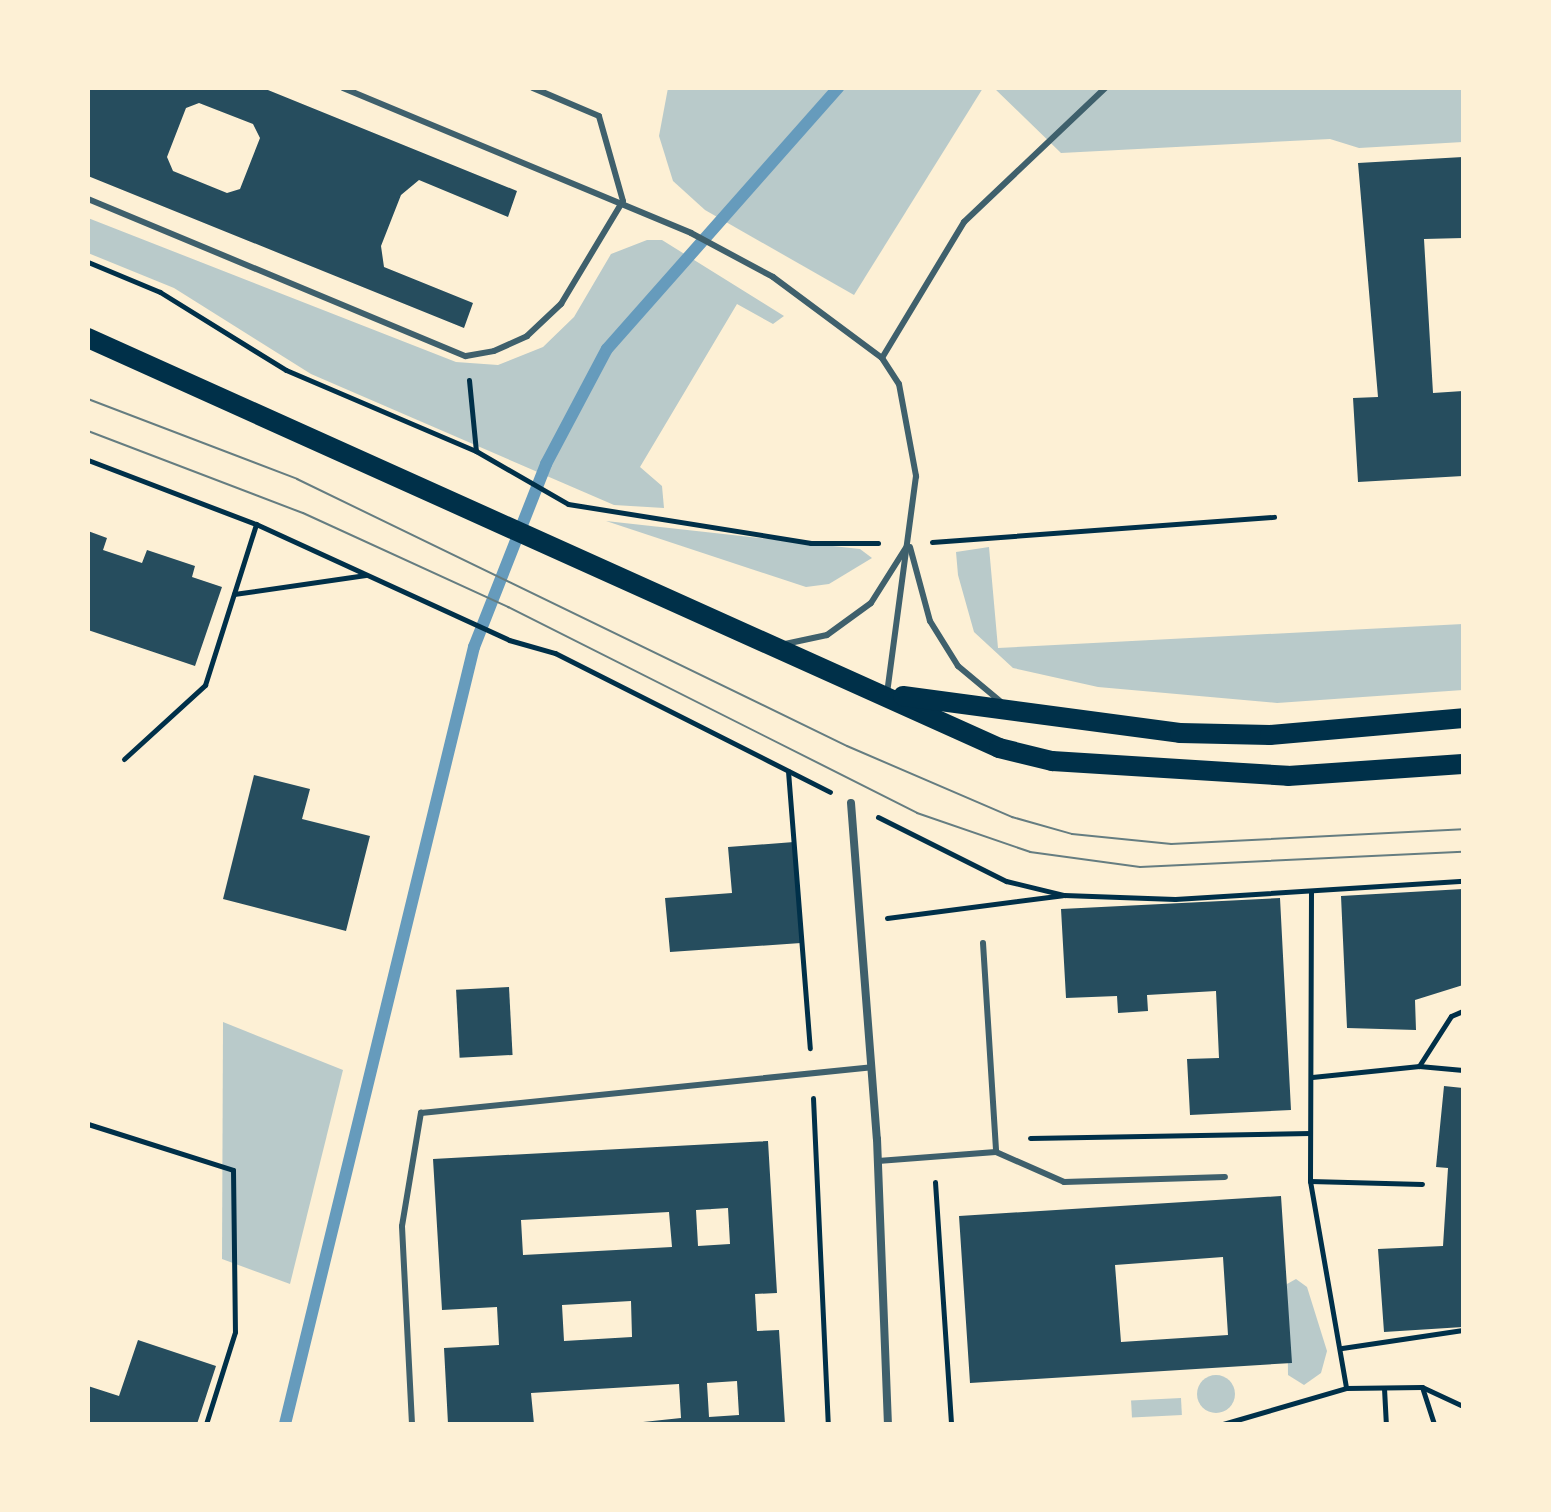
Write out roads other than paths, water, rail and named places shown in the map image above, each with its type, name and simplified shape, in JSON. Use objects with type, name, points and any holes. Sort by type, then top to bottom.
[{"type":"main road","points":[[88,338],[500,522],[769,648],[887,694],[999,748],[1052,761],[1288,776],[1463,764]]},
{"type":"main road","points":[[887,694],[1009,709],[1111,727],[1270,735],[1463,718]]},
{"type":"street","points":[[851,803],[878,1161],[888,1424]]},
{"type":"lane","points":[[343,88],[623,201],[691,233],[773,277],[882,358],[899,384],[916,476],[887,694]]},
{"type":"lane","points":[[88,199],[466,356],[494,351],[545,321],[589,264],[623,201],[599,116],[533,88]]},
{"type":"lane","points":[[882,358],[964,222],[1105,88]]},
{"type":"lane","points":[[769,648],[827,635],[871,603],[909,543]]},
{"type":"lane","points":[[909,543],[930,621],[958,666],[1009,709]]},
{"type":"lane","points":[[983,943],[996,1152]]},
{"type":"lane","points":[[412,1424],[402,1226],[421,1113],[872,1067]]},
{"type":"lane","points":[[878,1161],[933,1154],[996,1152],[1064,1182],[1225,1177]]},
{"type":"waterway","points":[[285,1424],[474,647],[546,464],[607,349],[838,88]]},
{"type":"tram line","points":[[88,399],[297,479],[847,746],[1012,817],[1072,834],[1171,844],[1463,829]]},
{"type":"tram line","points":[[88,431],[303,513],[508,607],[917,813],[1030,852],[1140,867],[1463,852]]}]
